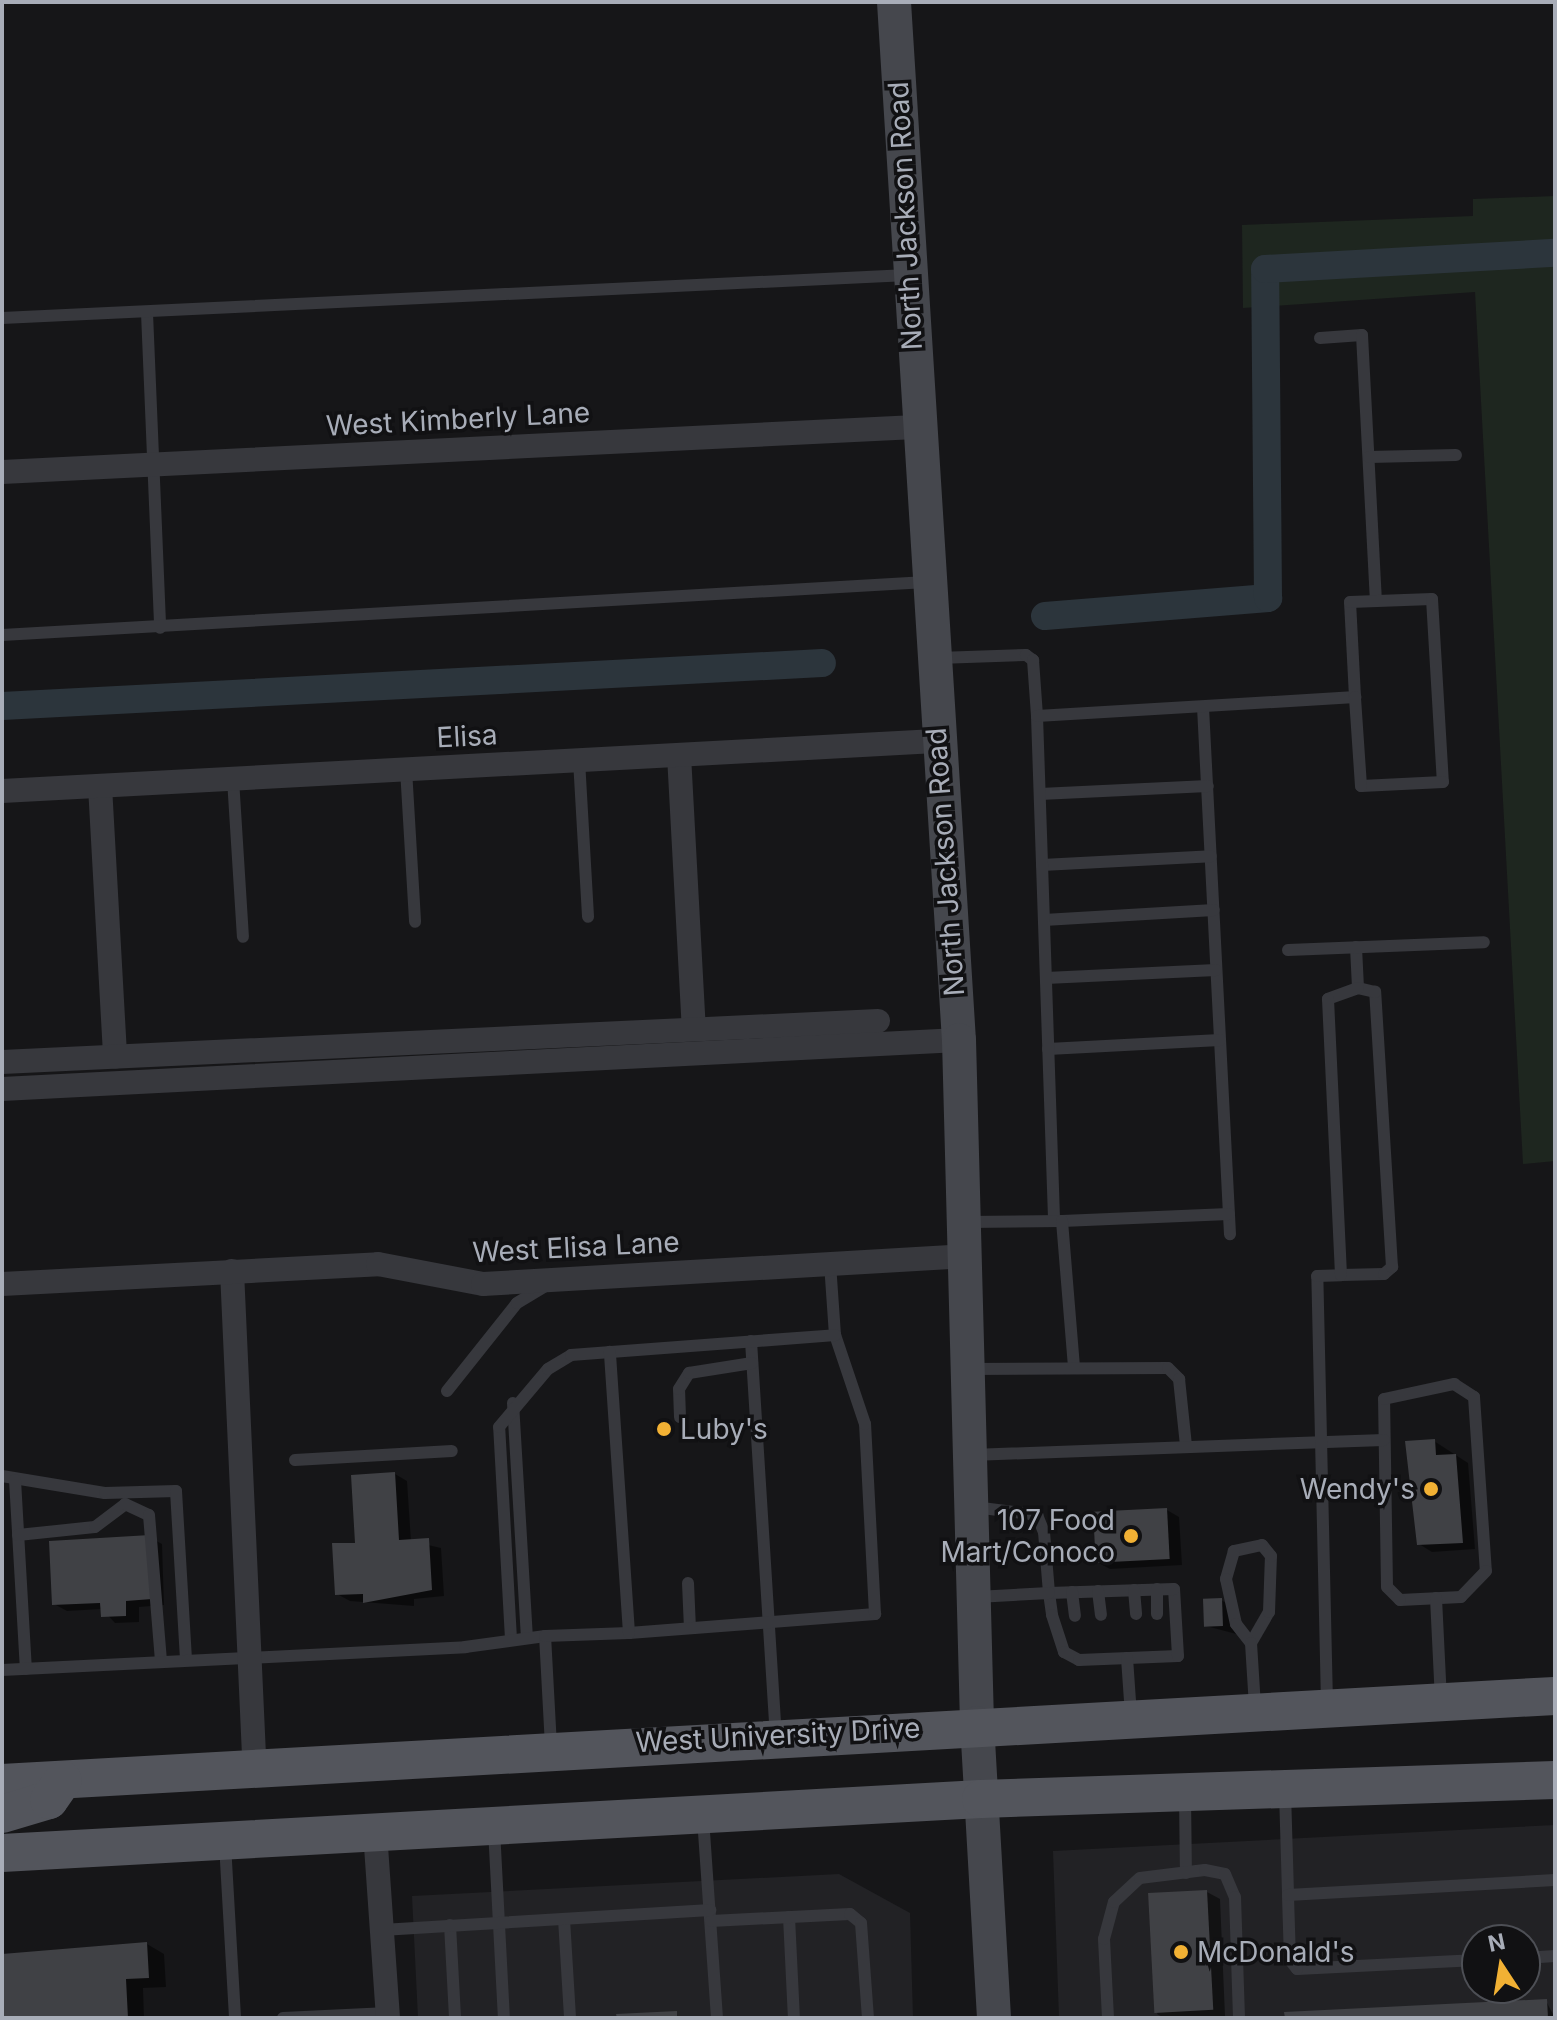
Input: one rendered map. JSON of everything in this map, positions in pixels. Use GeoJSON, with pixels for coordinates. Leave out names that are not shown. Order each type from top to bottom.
{"type":"FeatureCollection","features":[{"type":"Feature","properties":{"kind":"main road","name":"North Jackson Road"},"geometry":{"type":"LineString","coordinates":[[894,2],[916,427],[959,1040],[977,1723],[994,2018]]}},
{"type":"Feature","properties":{"kind":"main road","name":"West University Drive"},"geometry":{"type":"LineString","coordinates":[[2,1783],[977,1723],[1555,1696]]}},
{"type":"Feature","properties":{"kind":"main road"},"geometry":{"type":"LineString","coordinates":[[2,1814],[49,1800],[63,1780]]}},
{"type":"Feature","properties":{"kind":"main road"},"geometry":{"type":"LineString","coordinates":[[2,1853],[981,1799],[1555,1780]]}},
{"type":"Feature","properties":{"kind":"street","name":"West Kimberly Lane"},"geometry":{"type":"LineString","coordinates":[[2,472],[916,427]]}},
{"type":"Feature","properties":{"kind":"street","name":"Elisa"},"geometry":{"type":"LineString","coordinates":[[2,791],[936,741]]}},
{"type":"Feature","properties":{"kind":"street"},"geometry":{"type":"LineString","coordinates":[[679,755],[694,1029]]}},
{"type":"Feature","properties":{"kind":"street"},"geometry":{"type":"LineString","coordinates":[[100,786],[115,1057]]}},
{"type":"Feature","properties":{"kind":"street"},"geometry":{"type":"LineString","coordinates":[[2,1062],[878,1021]]}},
{"type":"Feature","properties":{"kind":"street"},"geometry":{"type":"LineString","coordinates":[[2,1089],[959,1040]]}},
{"type":"Feature","properties":{"kind":"street","name":"West Elisa Lane"},"geometry":{"type":"LineString","coordinates":[[2,1284],[378,1264],[483,1284],[963,1256]]}},
{"type":"Feature","properties":{"kind":"street"},"geometry":{"type":"LineString","coordinates":[[232,1271],[255,1768]]}},
{"type":"Feature","properties":{"kind":"street"},"geometry":{"type":"LineString","coordinates":[[375,1832],[388,2016]]}},
{"type":"Feature","properties":{"kind":"lane"},"geometry":{"type":"LineString","coordinates":[[2,318],[908,275]]}},
{"type":"Feature","properties":{"kind":"lane"},"geometry":{"type":"LineString","coordinates":[[147,313],[147,465],[160,628]]}},
{"type":"Feature","properties":{"kind":"lane"},"geometry":{"type":"LineString","coordinates":[[1320,338],[1362,335],[1376,601]]}},
{"type":"Feature","properties":{"kind":"lane"},"geometry":{"type":"LineString","coordinates":[[1369,457],[1456,455]]}},
{"type":"Feature","properties":{"kind":"lane"},"geometry":{"type":"LineString","coordinates":[[2,635],[926,582]]}},
{"type":"Feature","properties":{"kind":"lane"},"geometry":{"type":"LineString","coordinates":[[1432,599],[1443,782],[1361,786],[1355,697],[1350,602],[1432,599]]}},
{"type":"Feature","properties":{"kind":"lane"},"geometry":{"type":"LineString","coordinates":[[931,659],[1026,655],[1033,660],[1048,1049],[1058,1219],[1074,1368]]}},
{"type":"Feature","properties":{"kind":"lane"},"geometry":{"type":"LineString","coordinates":[[1037,716],[1355,697]]}},
{"type":"Feature","properties":{"kind":"lane"},"geometry":{"type":"LineString","coordinates":[[1203,707],[1230,1234]]}},
{"type":"Feature","properties":{"kind":"lane"},"geometry":{"type":"LineString","coordinates":[[579,760],[588,917]]}},
{"type":"Feature","properties":{"kind":"lane"},"geometry":{"type":"LineString","coordinates":[[406,769],[415,922]]}},
{"type":"Feature","properties":{"kind":"lane"},"geometry":{"type":"LineString","coordinates":[[233,779],[243,937]]}},
{"type":"Feature","properties":{"kind":"lane"},"geometry":{"type":"LineString","coordinates":[[1040,794],[1208,786]]}},
{"type":"Feature","properties":{"kind":"lane"},"geometry":{"type":"LineString","coordinates":[[1042,865],[1211,856]]}},
{"type":"Feature","properties":{"kind":"lane"},"geometry":{"type":"LineString","coordinates":[[1044,920],[1214,910]]}},
{"type":"Feature","properties":{"kind":"lane"},"geometry":{"type":"LineString","coordinates":[[1288,950],[1484,942]]}},
{"type":"Feature","properties":{"kind":"lane"},"geometry":{"type":"LineString","coordinates":[[1356,947],[1358,988]]}},
{"type":"Feature","properties":{"kind":"lane"},"geometry":{"type":"LineString","coordinates":[[1046,978],[1216,970]]}},
{"type":"Feature","properties":{"kind":"lane"},"geometry":{"type":"LineString","coordinates":[[1327,1706],[1317,1276],[1384,1274],[1392,1267],[1375,992],[1358,988],[1328,999],[1341,1275]]}},
{"type":"Feature","properties":{"kind":"lane"},"geometry":{"type":"LineString","coordinates":[[1048,1049],[1220,1040]]}},
{"type":"Feature","properties":{"kind":"lane"},"geometry":{"type":"LineString","coordinates":[[962,1222],[1229,1214]]}},
{"type":"Feature","properties":{"kind":"lane"},"geometry":{"type":"LineString","coordinates":[[2,1670],[629,1633],[875,1614],[865,1424],[835,1335],[830,1264]]}},
{"type":"Feature","properties":{"kind":"lane"},"geometry":{"type":"LineString","coordinates":[[447,1391],[517,1303],[555,1280]]}},
{"type":"Feature","properties":{"kind":"lane"},"geometry":{"type":"LineString","coordinates":[[511,1639],[499,1427],[513,1403],[571,1355],[835,1335]]}},
{"type":"Feature","properties":{"kind":"lane"},"geometry":{"type":"LineString","coordinates":[[751,1341],[766,1623],[776,1736]]}},
{"type":"Feature","properties":{"kind":"lane"},"geometry":{"type":"LineString","coordinates":[[610,1352],[629,1633]]}},
{"type":"Feature","properties":{"kind":"lane"},"geometry":{"type":"LineString","coordinates":[[680,1417],[679,1389],[689,1373],[752,1363]]}},
{"type":"Feature","properties":{"kind":"lane"},"geometry":{"type":"LineString","coordinates":[[967,1369],[1168,1368],[1179,1379],[1186,1446]]}},
{"type":"Feature","properties":{"kind":"lane"},"geometry":{"type":"LineString","coordinates":[[1454,1384],[1474,1397],[1486,1571],[1461,1597],[1400,1600],[1387,1587],[1384,1440],[1384,1399],[1454,1384]]}},
{"type":"Feature","properties":{"kind":"lane"},"geometry":{"type":"LineString","coordinates":[[513,1403],[527,1637]]}},
{"type":"Feature","properties":{"kind":"lane"},"geometry":{"type":"LineString","coordinates":[[969,1455],[1384,1440]]}},
{"type":"Feature","properties":{"kind":"lane"},"geometry":{"type":"LineString","coordinates":[[295,1460],[452,1451]]}},
{"type":"Feature","properties":{"kind":"lane"},"geometry":{"type":"LineString","coordinates":[[26,1669],[18,1535],[8,1478],[105,1493],[176,1491],[186,1660]]}},
{"type":"Feature","properties":{"kind":"lane"},"geometry":{"type":"LineString","coordinates":[[18,1535],[79,1532],[125,1504],[149,1515],[161,1661]]}},
{"type":"Feature","properties":{"kind":"lane"},"geometry":{"type":"LineString","coordinates":[[971,1507],[1037,1515],[1049,1593],[1057,1636],[1078,1654],[1104,1659],[1132,1658],[1159,1650],[1178,1656],[1174,1589],[1049,1593],[973,1598]]}},
{"type":"Feature","properties":{"kind":"lane"},"geometry":{"type":"LineString","coordinates":[[1251,1643],[1269,1612],[1271,1556],[1262,1545],[1234,1551],[1226,1579],[1236,1624],[1251,1643],[1256,1710]]}},
{"type":"Feature","properties":{"kind":"lane"},"geometry":{"type":"LineString","coordinates":[[688,1583],[690,1628]]}},
{"type":"Feature","properties":{"kind":"lane"},"geometry":{"type":"LineString","coordinates":[[1157,1589],[1157,1614]]}},
{"type":"Feature","properties":{"kind":"lane"},"geometry":{"type":"LineString","coordinates":[[1134,1590],[1136,1614]]}},
{"type":"Feature","properties":{"kind":"lane"},"geometry":{"type":"LineString","coordinates":[[1098,1591],[1101,1615]]}},
{"type":"Feature","properties":{"kind":"lane"},"geometry":{"type":"LineString","coordinates":[[1072,1592],[1075,1616]]}},
{"type":"Feature","properties":{"kind":"lane"},"geometry":{"type":"LineString","coordinates":[[1436,1598],[1441,1701]]}},
{"type":"Feature","properties":{"kind":"lane"},"geometry":{"type":"LineString","coordinates":[[545,1636],[552,1749]]}},
{"type":"Feature","properties":{"kind":"lane"},"geometry":{"type":"LineString","coordinates":[[1131,1716],[1132,1658],[1137,1642]]}},
{"type":"Feature","properties":{"kind":"lane"},"geometry":{"type":"LineString","coordinates":[[1103,1645],[1104,1659]]}},
{"type":"Feature","properties":{"kind":"lane"},"geometry":{"type":"LineString","coordinates":[[1285,1789],[1290,1960],[1297,1969],[1461,1961]]}},
{"type":"Feature","properties":{"kind":"lane"},"geometry":{"type":"LineString","coordinates":[[1185,1792],[1186,1873]]}},
{"type":"Feature","properties":{"kind":"lane"},"geometry":{"type":"LineString","coordinates":[[703,1814],[717,2018]]}},
{"type":"Feature","properties":{"kind":"lane"},"geometry":{"type":"LineString","coordinates":[[494,1826],[504,2018]]}},
{"type":"Feature","properties":{"kind":"lane"},"geometry":{"type":"LineString","coordinates":[[225,1840],[235,2018]]}},
{"type":"Feature","properties":{"kind":"lane"},"geometry":{"type":"LineString","coordinates":[[1108,2018],[1104,1939],[1114,1902],[1140,1878],[1186,1873],[1225,1874],[1235,1897],[1239,2018]]}},
{"type":"Feature","properties":{"kind":"lane"},"geometry":{"type":"LineString","coordinates":[[1288,1895],[1555,1880]]}},
{"type":"Feature","properties":{"kind":"lane"},"geometry":{"type":"LineString","coordinates":[[382,1930],[564,1919],[850,1914],[861,1923],[868,2018]]}},
{"type":"Feature","properties":{"kind":"lane"},"geometry":{"type":"LineString","coordinates":[[789,1917],[794,2018]]}},
{"type":"Feature","properties":{"kind":"lane"},"geometry":{"type":"LineString","coordinates":[[564,1919],[570,2018]]}},
{"type":"Feature","properties":{"kind":"lane"},"geometry":{"type":"LineString","coordinates":[[450,1925],[455,2018]]}},
{"type":"Feature","properties":{"kind":"lane"},"geometry":{"type":"LineString","coordinates":[[283,2018],[388,2016]]}},
{"type":"Feature","properties":{"kind":"shaded area"},"geometry":{"type":"Polygon","coordinates":[[[1555,196],[1555,1161],[1523,1164],[1475,292],[1243,308],[1242,225],[1473,216],[1473,199],[1555,196]]]}},
{"type":"Feature","properties":{"kind":"shaded area"},"geometry":{"type":"Polygon","coordinates":[[[1555,1825],[1555,2018],[1059,2018],[1053,1851],[1555,1825]]]}},
{"type":"Feature","properties":{"kind":"shaded area"},"geometry":{"type":"Polygon","coordinates":[[[839,1874],[910,1913],[913,2018],[418,2018],[412,1896],[839,1874]]]}},
{"type":"Feature","properties":{"kind":"building","name":"Wendy's"},"geometry":{"type":"Polygon","coordinates":[[[1435,1439],[1436,1455],[1456,1454],[1463,1543],[1417,1545],[1405,1441],[1435,1439]]]}},
{"type":"Feature","properties":{"kind":"building"},"geometry":{"type":"Polygon","coordinates":[[[395,1472],[399,1540],[429,1538],[432,1590],[363,1603],[363,1594],[335,1595],[332,1543],[355,1543],[351,1475],[395,1472]]]}},
{"type":"Feature","properties":{"kind":"building","name":"107 Food Mart/Conoco"},"geometry":{"type":"Polygon","coordinates":[[[1167,1508],[1170,1559],[1096,1563],[1093,1512],[1167,1508]]]}},
{"type":"Feature","properties":{"kind":"building"},"geometry":{"type":"Polygon","coordinates":[[[150,1535],[152,1599],[126,1601],[126,1616],[101,1617],[100,1603],[52,1605],[49,1541],[150,1535]]]}},
{"type":"Feature","properties":{"kind":"building"},"geometry":{"type":"Polygon","coordinates":[[[1222,1598],[1223,1626],[1204,1627],[1203,1599],[1222,1598]]]}},
{"type":"Feature","properties":{"kind":"building","name":"McDonald's"},"geometry":{"type":"Polygon","coordinates":[[[1207,1890],[1213,2010],[1154,2013],[1148,1893],[1207,1890]]]}},
{"type":"Feature","properties":{"kind":"building"},"geometry":{"type":"Polygon","coordinates":[[[147,1942],[149,1978],[126,1979],[128,2018],[2,2018],[2,1954],[147,1942]]]}},
{"type":"Feature","properties":{"kind":"building"},"geometry":{"type":"Polygon","coordinates":[[[1541,1999],[1547,1999],[1548,2018],[1285,2018],[1284,2012],[1461,2003],[1541,2004],[1541,1999]]]}},
{"type":"Feature","properties":{"kind":"building"},"geometry":{"type":"Polygon","coordinates":[[[677,2011],[677,2018],[617,2018],[616,2014],[677,2011]]]}},
{"type":"Feature","properties":{"kind":"waterway"},"geometry":{"type":"LineString","coordinates":[[1045,616],[1268,598],[1265,269],[1555,253]]}},
{"type":"Feature","properties":{"kind":"waterway"},"geometry":{"type":"LineString","coordinates":[[2,706],[822,663]]}},
{"type":"Feature","properties":{"kind":"place","name":"Luby's"},"geometry":{"type":"Point","coordinates":[664,1429]}},
{"type":"Feature","properties":{"kind":"place","name":"Wendy's"},"geometry":{"type":"Point","coordinates":[1431,1489]}},
{"type":"Feature","properties":{"kind":"place","name":"107 Food Mart/Conoco"},"geometry":{"type":"Point","coordinates":[1131,1536]}},
{"type":"Feature","properties":{"kind":"place","name":"McDonald's"},"geometry":{"type":"Point","coordinates":[1181,1952]}}]}
